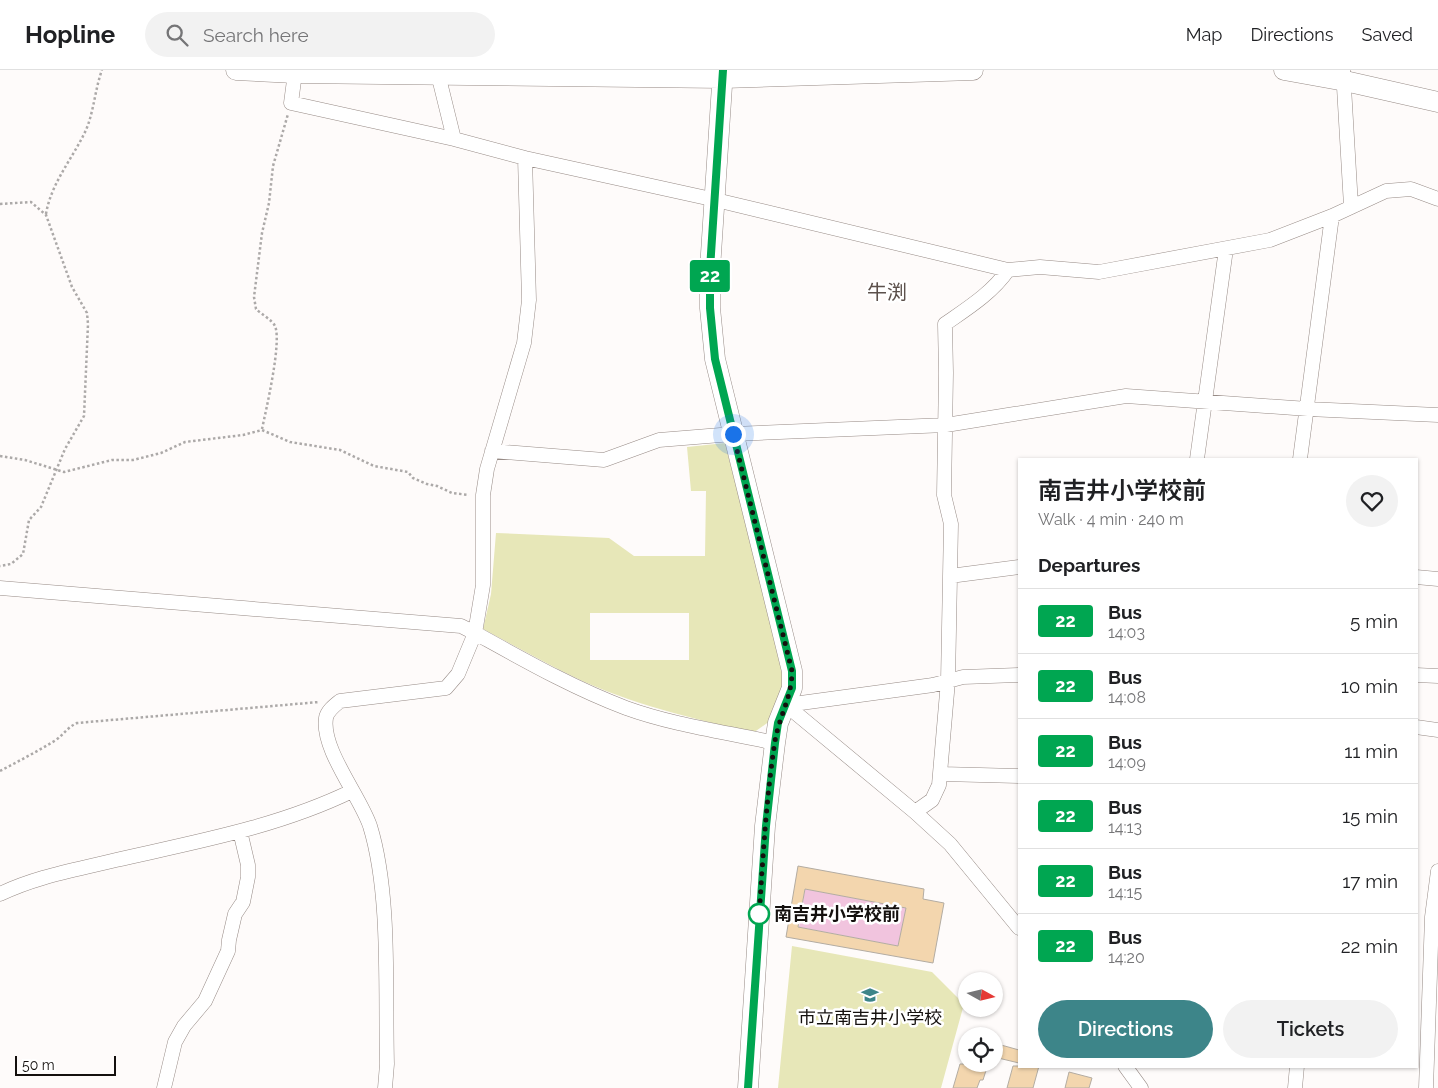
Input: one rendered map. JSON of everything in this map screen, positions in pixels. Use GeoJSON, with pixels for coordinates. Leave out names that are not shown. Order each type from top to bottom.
{"type":"FeatureCollection","features":[{"type":"Feature","properties":{"kind":"main road"},"geometry":{"type":"LineString","coordinates":[[236,70],[295,73],[723,74],[972,70]]}},
{"type":"Feature","properties":{"kind":"main road"},"geometry":{"type":"LineString","coordinates":[[1284,70],[1344,76],[1438,102]]}},
{"type":"Feature","properties":{"kind":"main road"},"geometry":{"type":"LineString","coordinates":[[723,74],[710,269],[710,308],[715,359],[792,671],[792,688],[778,723],[765,835],[748,1088]]}},
{"type":"Feature","properties":{"kind":"street"},"geometry":{"type":"LineString","coordinates":[[295,73],[291,103],[454,139],[525,158],[716,200],[1008,270],[1040,267],[1099,272],[1270,240],[1332,216],[1386,191],[1411,189],[1438,199]]}},
{"type":"Feature","properties":{"kind":"street"},"geometry":{"type":"LineString","coordinates":[[438,73],[454,139]]}},
{"type":"Feature","properties":{"kind":"street"},"geometry":{"type":"LineString","coordinates":[[1344,76],[1352,206]]}},
{"type":"Feature","properties":{"kind":"street"},"geometry":{"type":"LineString","coordinates":[[385,1088],[387,1064],[384,909],[378,866],[370,825],[326,735],[326,716],[340,701],[446,688],[458,674],[475,633],[483,586],[483,495],[492,451],[524,344],[529,300],[525,158]]}},
{"type":"Feature","properties":{"kind":"street"},"geometry":{"type":"LineString","coordinates":[[1300,458],[1332,216]]}},
{"type":"Feature","properties":{"kind":"street"},"geometry":{"type":"LineString","coordinates":[[1197,458],[1226,249]]}},
{"type":"Feature","properties":{"kind":"street"},"geometry":{"type":"LineString","coordinates":[[915,812],[932,800],[942,774],[948,681],[952,524],[944,494],[946,425],[945,324],[979,300],[1000,281],[1008,270]]}},
{"type":"Feature","properties":{"kind":"street"},"geometry":{"type":"LineString","coordinates":[[492,451],[604,460],[659,440],[733,434],[946,425],[1126,396],[1205,400],[1308,409],[1438,415]]}},
{"type":"Feature","properties":{"kind":"street"},"geometry":{"type":"LineString","coordinates":[[950,576],[1018,567]]}},
{"type":"Feature","properties":{"kind":"street"},"geometry":{"type":"LineString","coordinates":[[1418,577],[1438,579]]}},
{"type":"Feature","properties":{"kind":"street"},"geometry":{"type":"LineString","coordinates":[[0,588],[461,626],[572,685],[627,708],[673,721],[775,743]]}},
{"type":"Feature","properties":{"kind":"street"},"geometry":{"type":"LineString","coordinates":[[786,705],[933,685],[963,677],[1018,675]]}},
{"type":"Feature","properties":{"kind":"street"},"geometry":{"type":"LineString","coordinates":[[1418,675],[1438,676]]}},
{"type":"Feature","properties":{"kind":"street"},"geometry":{"type":"LineString","coordinates":[[786,705],[915,812],[950,844],[1018,927]]}},
{"type":"Feature","properties":{"kind":"street"},"geometry":{"type":"LineString","coordinates":[[1418,727],[1438,730]]}},
{"type":"Feature","properties":{"kind":"street"},"geometry":{"type":"LineString","coordinates":[[942,774],[1018,776]]}},
{"type":"Feature","properties":{"kind":"street"},"geometry":{"type":"LineString","coordinates":[[0,894],[26,882],[69,870],[240,831],[319,807],[352,791]]}},
{"type":"Feature","properties":{"kind":"street"},"geometry":{"type":"LineString","coordinates":[[164,1088],[175,1042],[184,1026],[205,1000],[228,951],[228,940],[235,914],[243,902],[248,877],[248,865],[240,831]]}},
{"type":"Feature","properties":{"kind":"street"},"geometry":{"type":"LineString","coordinates":[[1426,1088],[1432,917],[1438,871]]}},
{"type":"Feature","properties":{"kind":"street"},"geometry":{"type":"LineString","coordinates":[[1126,1068],[1141,1088]]}},
{"type":"Feature","properties":{"kind":"street"},"geometry":{"type":"LineString","coordinates":[[1296,1088],[1297,1068]]}},
{"type":"Feature","properties":{"kind":"path"},"geometry":{"type":"LineString","coordinates":[[46,215],[65,166],[89,121],[102,70]]}},
{"type":"Feature","properties":{"kind":"path"},"geometry":{"type":"LineString","coordinates":[[262,430],[274,362],[277,330],[274,324],[256,308],[254,297],[273,166],[291,103]]}},
{"type":"Feature","properties":{"kind":"path"},"geometry":{"type":"LineString","coordinates":[[0,204],[31,202],[46,215],[72,287],[87,314],[88,324],[84,416],[56,469],[41,507],[27,526],[23,554],[11,564],[0,566]]}},
{"type":"Feature","properties":{"kind":"path"},"geometry":{"type":"LineString","coordinates":[[0,456],[26,460],[64,472],[112,460],[133,460],[161,453],[185,442],[243,435],[262,430],[290,442],[340,450],[374,466],[408,472],[413,478],[452,493],[483,495]]}},
{"type":"Feature","properties":{"kind":"path"},"geometry":{"type":"LineString","coordinates":[[0,771],[59,738],[68,727],[77,723],[340,701]]}},
{"type":"Feature","properties":{"kind":"green space"},"geometry":{"type":"Polygon","coordinates":[[[725,443],[783,668],[783,688],[770,721],[753,733],[662,710],[595,687],[483,629],[491,594],[496,533],[609,538],[634,556],[705,556],[706,491],[691,491],[687,447],[725,443]],[[590,613],[590,660],[689,660],[689,613],[590,613]]]}},
{"type":"Feature","properties":{"kind":"green space","name":"市立南吉井小学校"},"geometry":{"type":"Polygon","coordinates":[[[792,946],[932,972],[958,998],[958,1018],[960,1018],[941,1088],[778,1088],[792,946]]]}},
{"type":"Feature","properties":{"kind":"shaded area"},"geometry":{"type":"Polygon","coordinates":[[[805,889],[906,908],[898,946],[799,927],[805,889]]]}},
{"type":"Feature","properties":{"kind":"building"},"geometry":{"type":"Polygon","coordinates":[[[798,866],[924,889],[923,899],[944,903],[933,963],[786,937],[798,866]],[[805,889],[798,927],[898,946],[906,908],[805,889]]]}},
{"type":"Feature","properties":{"kind":"building"},"geometry":{"type":"Polygon","coordinates":[[[1003,1046],[1018,1050],[1018,1063],[1003,1059],[1003,1046]]]}},
{"type":"Feature","properties":{"kind":"building"},"geometry":{"type":"Polygon","coordinates":[[[1013,1066],[1018,1066],[1018,1068],[1038,1068],[1033,1088],[1007,1088],[1013,1066]]]}},
{"type":"Feature","properties":{"kind":"building"},"geometry":{"type":"Polygon","coordinates":[[[958,1071],[986,1072],[983,1080],[980,1080],[977,1088],[953,1088],[958,1071]]]}},
{"type":"Feature","properties":{"kind":"building"},"geometry":{"type":"Polygon","coordinates":[[[1069,1072],[1092,1078],[1089,1088],[1065,1088],[1069,1072]]]}},
{"type":"Feature","properties":{"kind":"bus line","name":"22"},"geometry":{"type":"LineString","coordinates":[[723,70],[710,269],[710,308],[715,359],[792,671],[792,688],[778,723],[766,826],[748,1088]]}},
{"type":"Feature","properties":{"kind":"place","name":"南吉井小学校前"},"geometry":{"type":"Point","coordinates":[759,914]}},
{"type":"Feature","properties":{"kind":"place","name":"市立南吉井小学校"},"geometry":{"type":"Point","coordinates":[870,995]}},
{"type":"Feature","properties":{"kind":"district","name":"牛渕"},"geometry":{"type":"Point","coordinates":[887,292]}},
{"type":"Feature","properties":{"kind":"route"},"geometry":{"type":"LineString","coordinates":[[733,434],[792,671],[792,688],[778,723],[775,743],[759,917],[759,914]]}}]}
